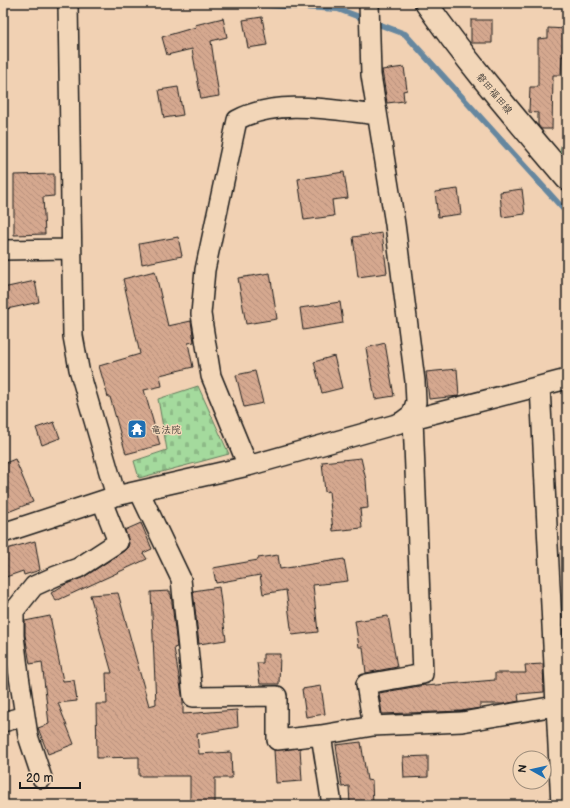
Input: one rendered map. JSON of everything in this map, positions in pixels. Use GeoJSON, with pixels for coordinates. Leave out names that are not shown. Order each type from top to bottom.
{"type":"FeatureCollection","features":[{"type":"Feature","properties":{"kind":"main road","name":"磐田福田線"},"geometry":{"type":"LineString","coordinates":[[426,3],[483,79],[567,180]]}},
{"type":"Feature","properties":{"kind":"street"},"geometry":{"type":"LineString","coordinates":[[42,778],[28,736],[14,636],[14,612],[34,586],[78,568],[118,542],[78,368],[73,336],[68,3]]}},
{"type":"Feature","properties":{"kind":"street"},"geometry":{"type":"LineString","coordinates":[[369,3],[371,75],[394,224],[415,381],[416,402],[412,414],[407,421],[423,674],[366,684],[373,726]]}},
{"type":"Feature","properties":{"kind":"street"},"geometry":{"type":"LineString","coordinates":[[248,466],[211,376],[201,314],[205,270],[237,120],[249,114],[269,109],[316,108],[377,115]]}},
{"type":"Feature","properties":{"kind":"street"},"geometry":{"type":"LineString","coordinates":[[3,250],[71,249]]}},
{"type":"Feature","properties":{"kind":"street"},"geometry":{"type":"LineString","coordinates":[[3,533],[109,499],[248,466],[407,421],[567,379]]}},
{"type":"Feature","properties":{"kind":"street"},"geometry":{"type":"LineString","coordinates":[[540,386],[562,705],[561,805]]}},
{"type":"Feature","properties":{"kind":"street"},"geometry":{"type":"LineString","coordinates":[[139,491],[181,579],[193,697],[277,696],[277,740],[321,735],[373,726],[462,722],[562,705]]}},
{"type":"Feature","properties":{"kind":"street"},"geometry":{"type":"LineString","coordinates":[[3,722],[25,716]]}},
{"type":"Feature","properties":{"kind":"street"},"geometry":{"type":"LineString","coordinates":[[321,735],[332,805]]}},
{"type":"Feature","properties":{"kind":"green space"},"geometry":{"type":"Polygon","coordinates":[[[567,119],[567,166],[559,156],[567,119]]]}},
{"type":"Feature","properties":{"kind":"green space"},"geometry":{"type":"Polygon","coordinates":[[[198,386],[229,454],[139,478],[134,461],[167,450],[158,399],[198,386]]]}},
{"type":"Feature","properties":{"kind":"building"},"geometry":{"type":"Polygon","coordinates":[[[262,17],[267,45],[248,48],[243,20],[262,17]]]}},
{"type":"Feature","properties":{"kind":"building"},"geometry":{"type":"Polygon","coordinates":[[[223,18],[227,37],[211,41],[219,96],[201,99],[192,49],[167,55],[162,37],[196,27],[195,25],[223,18]]]}},
{"type":"Feature","properties":{"kind":"building"},"geometry":{"type":"Polygon","coordinates":[[[471,20],[492,20],[492,43],[471,43],[471,20]]]}},
{"type":"Feature","properties":{"kind":"building"},"geometry":{"type":"Polygon","coordinates":[[[548,28],[567,29],[567,56],[562,56],[561,75],[553,75],[552,129],[541,129],[538,125],[538,113],[529,112],[530,87],[538,87],[538,39],[548,38],[548,28]]]}},
{"type":"Feature","properties":{"kind":"building"},"geometry":{"type":"Polygon","coordinates":[[[404,67],[407,90],[403,91],[404,101],[387,103],[382,70],[404,67]]]}},
{"type":"Feature","properties":{"kind":"building"},"geometry":{"type":"Polygon","coordinates":[[[178,87],[183,115],[164,118],[159,90],[178,87]]]}},
{"type":"Feature","properties":{"kind":"building"},"geometry":{"type":"Polygon","coordinates":[[[344,172],[348,198],[332,200],[334,216],[304,220],[298,179],[344,172]]]}},
{"type":"Feature","properties":{"kind":"building"},"geometry":{"type":"Polygon","coordinates":[[[54,174],[54,196],[43,197],[45,234],[14,235],[14,175],[54,174]]]}},
{"type":"Feature","properties":{"kind":"building"},"geometry":{"type":"Polygon","coordinates":[[[458,189],[461,214],[438,217],[435,192],[458,189]]]}},
{"type":"Feature","properties":{"kind":"building"},"geometry":{"type":"Polygon","coordinates":[[[522,189],[525,214],[502,217],[500,192],[522,189]]]}},
{"type":"Feature","properties":{"kind":"building"},"geometry":{"type":"Polygon","coordinates":[[[382,233],[387,273],[358,277],[353,237],[382,233]]]}},
{"type":"Feature","properties":{"kind":"building"},"geometry":{"type":"Polygon","coordinates":[[[178,237],[182,256],[142,264],[139,244],[178,237]]]}},
{"type":"Feature","properties":{"kind":"building"},"geometry":{"type":"Polygon","coordinates":[[[155,271],[168,326],[191,321],[194,342],[188,343],[193,367],[160,375],[162,386],[144,390],[160,445],[126,454],[110,397],[108,397],[99,366],[140,354],[123,279],[155,271]]]}},
{"type":"Feature","properties":{"kind":"building"},"geometry":{"type":"Polygon","coordinates":[[[270,273],[277,319],[246,324],[238,278],[270,273]]]}},
{"type":"Feature","properties":{"kind":"building"},"geometry":{"type":"Polygon","coordinates":[[[35,281],[39,302],[7,309],[3,288],[35,281]]]}},
{"type":"Feature","properties":{"kind":"building"},"geometry":{"type":"Polygon","coordinates":[[[340,302],[343,323],[303,330],[300,308],[340,302]]]}},
{"type":"Feature","properties":{"kind":"building"},"geometry":{"type":"Polygon","coordinates":[[[385,343],[394,396],[375,399],[366,348],[385,343]]]}},
{"type":"Feature","properties":{"kind":"building"},"geometry":{"type":"Polygon","coordinates":[[[334,356],[342,388],[322,393],[314,362],[334,356]]]}},
{"type":"Feature","properties":{"kind":"building"},"geometry":{"type":"Polygon","coordinates":[[[457,369],[459,396],[429,399],[426,372],[457,369]]]}},
{"type":"Feature","properties":{"kind":"building"},"geometry":{"type":"Polygon","coordinates":[[[255,371],[263,403],[244,407],[236,375],[255,371]]]}},
{"type":"Feature","properties":{"kind":"building"},"geometry":{"type":"Polygon","coordinates":[[[54,422],[60,438],[42,445],[36,428],[54,422]]]}},
{"type":"Feature","properties":{"kind":"building"},"geometry":{"type":"Polygon","coordinates":[[[361,458],[366,480],[368,508],[360,509],[362,528],[333,531],[329,491],[325,492],[322,462],[361,458]]]}},
{"type":"Feature","properties":{"kind":"building"},"geometry":{"type":"Polygon","coordinates":[[[15,459],[33,502],[3,514],[3,464],[15,459]]]}},
{"type":"Feature","properties":{"kind":"building"},"geometry":{"type":"Polygon","coordinates":[[[141,523],[152,549],[143,553],[147,559],[56,601],[51,593],[64,585],[84,577],[124,551],[128,547],[129,543],[125,530],[141,523]]]}},
{"type":"Feature","properties":{"kind":"building"},"geometry":{"type":"Polygon","coordinates":[[[35,541],[40,570],[24,575],[23,571],[3,578],[3,550],[35,541]]]}},
{"type":"Feature","properties":{"kind":"building"},"geometry":{"type":"Polygon","coordinates":[[[278,555],[280,569],[344,559],[348,581],[313,585],[318,632],[292,635],[286,590],[263,594],[260,575],[216,583],[213,568],[278,555]]]}},
{"type":"Feature","properties":{"kind":"building"},"geometry":{"type":"Polygon","coordinates":[[[219,587],[226,640],[199,644],[193,591],[219,587]]]}},
{"type":"Feature","properties":{"kind":"building"},"geometry":{"type":"Polygon","coordinates":[[[170,591],[177,647],[174,648],[183,700],[183,714],[237,710],[238,727],[197,734],[199,754],[231,752],[232,778],[215,778],[215,805],[190,805],[190,776],[139,776],[139,757],[97,758],[96,704],[107,704],[106,673],[112,673],[90,595],[118,593],[149,706],[156,704],[151,592],[170,591]]]}},
{"type":"Feature","properties":{"kind":"building"},"geometry":{"type":"Polygon","coordinates":[[[50,616],[63,681],[74,680],[77,701],[58,703],[74,744],[48,754],[38,728],[49,724],[42,662],[30,664],[25,635],[25,621],[50,616]]]}},
{"type":"Feature","properties":{"kind":"building"},"geometry":{"type":"Polygon","coordinates":[[[388,616],[397,667],[366,673],[363,647],[359,647],[355,621],[388,616]]]}},
{"type":"Feature","properties":{"kind":"building"},"geometry":{"type":"Polygon","coordinates":[[[263,654],[280,654],[279,684],[260,684],[257,663],[263,663],[263,654]]]}},
{"type":"Feature","properties":{"kind":"building"},"geometry":{"type":"Polygon","coordinates":[[[543,664],[544,692],[518,694],[519,701],[504,704],[480,704],[480,708],[461,711],[382,714],[379,693],[425,685],[495,680],[495,673],[526,673],[525,665],[543,664]]]}},
{"type":"Feature","properties":{"kind":"building"},"geometry":{"type":"Polygon","coordinates":[[[321,686],[325,714],[306,717],[302,689],[321,686]]]}},
{"type":"Feature","properties":{"kind":"building"},"geometry":{"type":"Polygon","coordinates":[[[361,742],[367,780],[372,781],[373,805],[350,805],[349,786],[342,787],[336,745],[361,742]]]}},
{"type":"Feature","properties":{"kind":"building"},"geometry":{"type":"Polygon","coordinates":[[[300,748],[302,781],[276,783],[274,750],[300,748]]]}},
{"type":"Feature","properties":{"kind":"building"},"geometry":{"type":"Polygon","coordinates":[[[428,756],[428,777],[404,778],[403,757],[428,756]]]}},
{"type":"Feature","properties":{"kind":"waterway"},"geometry":{"type":"LineString","coordinates":[[229,3],[338,9],[405,34],[567,213]]}},
{"type":"Feature","properties":{"kind":"place","name":"竜法院"},"geometry":{"type":"Point","coordinates":[137,429]}}]}
